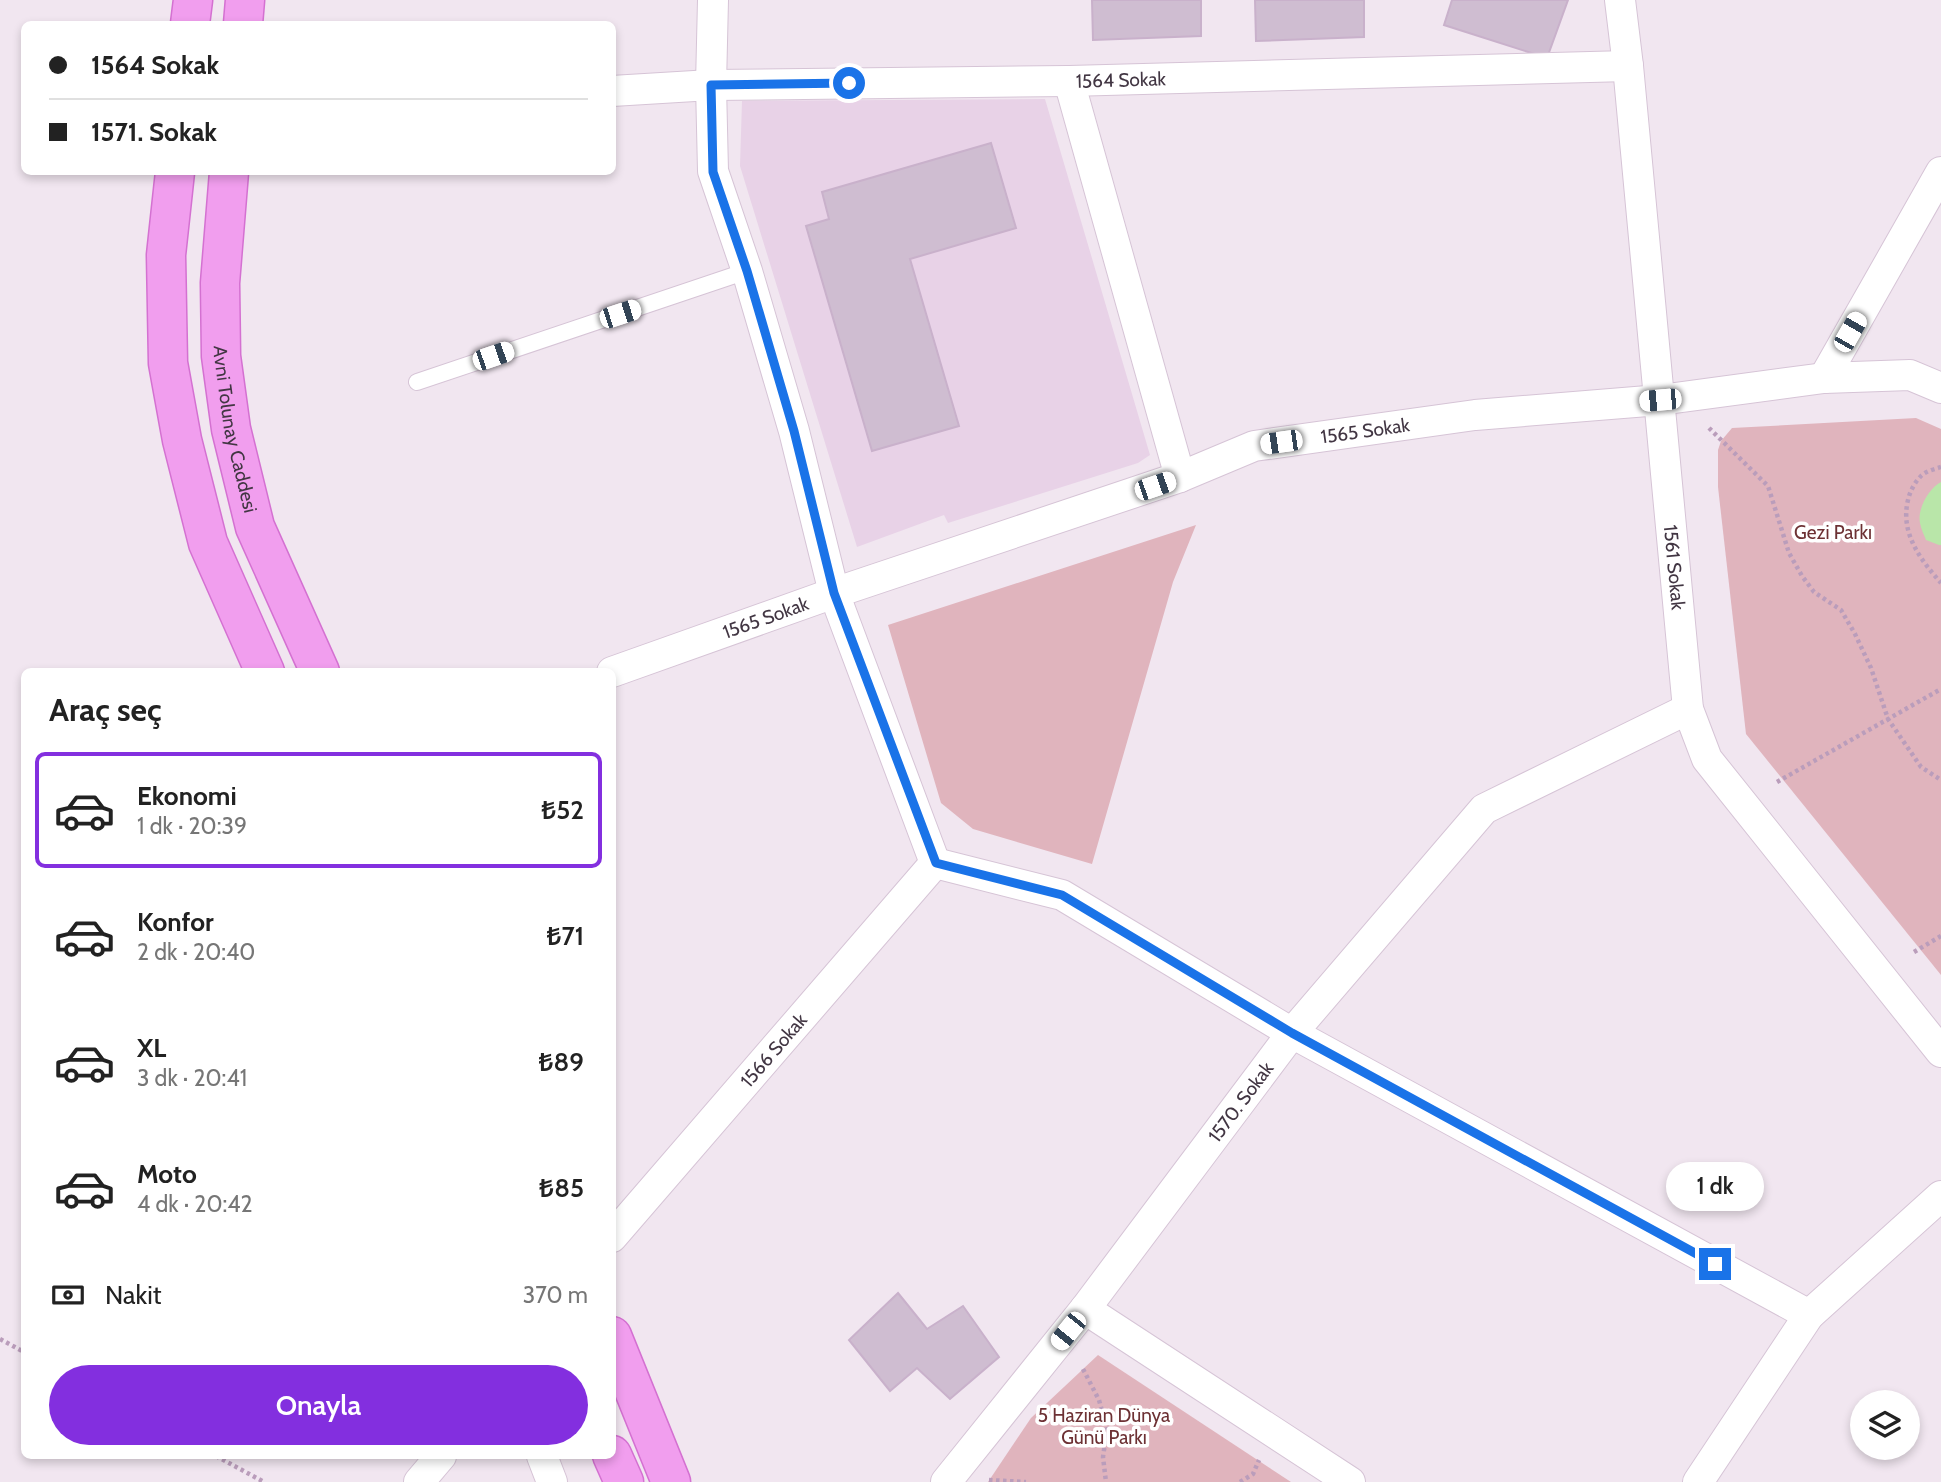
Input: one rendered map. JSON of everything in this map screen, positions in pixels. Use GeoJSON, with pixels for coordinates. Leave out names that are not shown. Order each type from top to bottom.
{"type":"FeatureCollection","features":[{"type":"Feature","properties":{"kind":"main road"},"geometry":{"type":"LineString","coordinates":[[190,21],[193,0]]}},
{"type":"Feature","properties":{"kind":"main road"},"geometry":{"type":"LineString","coordinates":[[243,21],[245,0]]}},
{"type":"Feature","properties":{"kind":"main road"},"geometry":{"type":"LineString","coordinates":[[175,175],[166,256],[168,363],[182,440],[208,543],[263,668]]}},
{"type":"Feature","properties":{"kind":"main road","name":"Avni Tolunay Caddesi"},"geometry":{"type":"LineString","coordinates":[[229,175],[220,295],[221,356],[230,429],[255,527],[318,668]]}},
{"type":"Feature","properties":{"kind":"main road"},"geometry":{"type":"LineString","coordinates":[[616,1346],[671,1482]]}},
{"type":"Feature","properties":{"kind":"main road"},"geometry":{"type":"LineString","coordinates":[[614,1459],[624,1482]]}},
{"type":"Feature","properties":{"kind":"street"},"geometry":{"type":"LineString","coordinates":[[713,0],[713,172],[747,271],[794,431],[834,593],[936,863],[1062,895],[1292,1033],[1809,1315]]}},
{"type":"Feature","properties":{"kind":"street","name":"1561 Sokak"},"geometry":{"type":"LineString","coordinates":[[1620,0],[1688,709],[1707,759],[1941,1052]]}},
{"type":"Feature","properties":{"kind":"street","name":"1564 Sokak"},"geometry":{"type":"LineString","coordinates":[[616,91],[711,85],[1069,81],[1628,66]]}},
{"type":"Feature","properties":{"kind":"street"},"geometry":{"type":"LineString","coordinates":[[1069,81],[1180,477]]}},
{"type":"Feature","properties":{"kind":"street"},"geometry":{"type":"LineString","coordinates":[[1824,378],[1941,172]]}},
{"type":"Feature","properties":{"kind":"street","name":"1565 Sokak"},"geometry":{"type":"LineString","coordinates":[[616,671],[834,593],[1180,477],[1254,446],[1475,415],[1660,400],[1824,378],[1910,375],[1941,388]]}},
{"type":"Feature","properties":{"kind":"street","name":"1570. Sokak"},"geometry":{"type":"LineString","coordinates":[[946,1482],[1085,1309],[1292,1033],[1484,809],[1688,709]]}},
{"type":"Feature","properties":{"kind":"street","name":"1566 Sokak"},"geometry":{"type":"LineString","coordinates":[[616,1232],[936,863]]}},
{"type":"Feature","properties":{"kind":"street"},"geometry":{"type":"LineString","coordinates":[[1698,1482],[1809,1315],[1941,1196]]}},
{"type":"Feature","properties":{"kind":"street"},"geometry":{"type":"LineString","coordinates":[[1085,1309],[1350,1482]]}},
{"type":"Feature","properties":{"kind":"street"},"geometry":{"type":"LineString","coordinates":[[419,1482],[438,1459]]}},
{"type":"Feature","properties":{"kind":"street"},"geometry":{"type":"LineString","coordinates":[[543,1459],[552,1482]]}},
{"type":"Feature","properties":{"kind":"lane"},"geometry":{"type":"LineString","coordinates":[[417,382],[747,271]]}},
{"type":"Feature","properties":{"kind":"path"},"geometry":{"type":"LineString","coordinates":[[1709,428],[1768,486],[1789,553],[1802,576],[1814,592],[1841,610],[1871,667],[1888,719],[1921,767],[1941,780]]}},
{"type":"Feature","properties":{"kind":"path"},"geometry":{"type":"LineString","coordinates":[[1941,467],[1922,474],[1910,492],[1905,512],[1907,530],[1920,558],[1941,583]]}},
{"type":"Feature","properties":{"kind":"path"},"geometry":{"type":"LineString","coordinates":[[1777,782],[1941,689]]}},
{"type":"Feature","properties":{"kind":"path"},"geometry":{"type":"LineString","coordinates":[[1914,952],[1941,936]]}},
{"type":"Feature","properties":{"kind":"path"},"geometry":{"type":"LineString","coordinates":[[0,1339],[21,1350]]}},
{"type":"Feature","properties":{"kind":"path"},"geometry":{"type":"LineString","coordinates":[[1083,1369],[1099,1400],[1107,1429],[1103,1457],[1106,1482]]}},
{"type":"Feature","properties":{"kind":"path"},"geometry":{"type":"LineString","coordinates":[[222,1459],[264,1482]]}},
{"type":"Feature","properties":{"kind":"path"},"geometry":{"type":"LineString","coordinates":[[1240,1482],[1253,1474],[1259,1460]]}},
{"type":"Feature","properties":{"kind":"path"},"geometry":{"type":"LineString","coordinates":[[989,1480],[1026,1482]]}},
{"type":"Feature","properties":{"kind":"shaded area"},"geometry":{"type":"Polygon","coordinates":[[[1045,99],[1150,455],[1138,463],[948,523],[944,515],[857,547],[740,166],[742,101],[1045,99]]]}},
{"type":"Feature","properties":{"kind":"shaded area"},"geometry":{"type":"Polygon","coordinates":[[[1941,482],[1939,545],[1926,540],[1921,527],[1920,512],[1932,489],[1941,482]]]}},
{"type":"Feature","properties":{"kind":"green space","name":"Gezi Parkı"},"geometry":{"type":"Polygon","coordinates":[[[1916,418],[1941,429],[1941,975],[1746,734],[1718,487],[1718,450],[1721,441],[1732,428],[1916,418]]]}},
{"type":"Feature","properties":{"kind":"green space"},"geometry":{"type":"Polygon","coordinates":[[[1196,525],[1173,582],[1092,864],[973,829],[941,803],[888,625],[1196,525]]]}},
{"type":"Feature","properties":{"kind":"green space","name":"5 Haziran Dünya Günü Parkı"},"geometry":{"type":"Polygon","coordinates":[[[1098,1355],[1291,1482],[988,1482],[1031,1418],[1098,1355]]]}},
{"type":"Feature","properties":{"kind":"building"},"geometry":{"type":"Polygon","coordinates":[[[1092,0],[1201,0],[1201,36],[1093,40],[1092,0]]]}},
{"type":"Feature","properties":{"kind":"building"},"geometry":{"type":"Polygon","coordinates":[[[1255,0],[1364,0],[1364,37],[1256,41],[1255,0]]]}},
{"type":"Feature","properties":{"kind":"building"},"geometry":{"type":"Polygon","coordinates":[[[1452,0],[1568,0],[1547,58],[1444,25],[1452,0]]]}},
{"type":"Feature","properties":{"kind":"building"},"geometry":{"type":"Polygon","coordinates":[[[991,143],[1016,228],[910,259],[959,426],[872,451],[806,226],[829,219],[822,192],[991,143]]]}},
{"type":"Feature","properties":{"kind":"building"},"geometry":{"type":"Polygon","coordinates":[[[898,1293],[927,1329],[963,1306],[999,1357],[950,1399],[917,1368],[890,1391],[849,1340],[898,1293]]]}},
{"type":"Feature","properties":{"kind":"route"},"geometry":{"type":"LineString","coordinates":[[849,83],[711,85],[713,172],[747,271],[794,431],[834,593],[936,863],[1062,895],[1292,1033],[1715,1264]]}}]}
